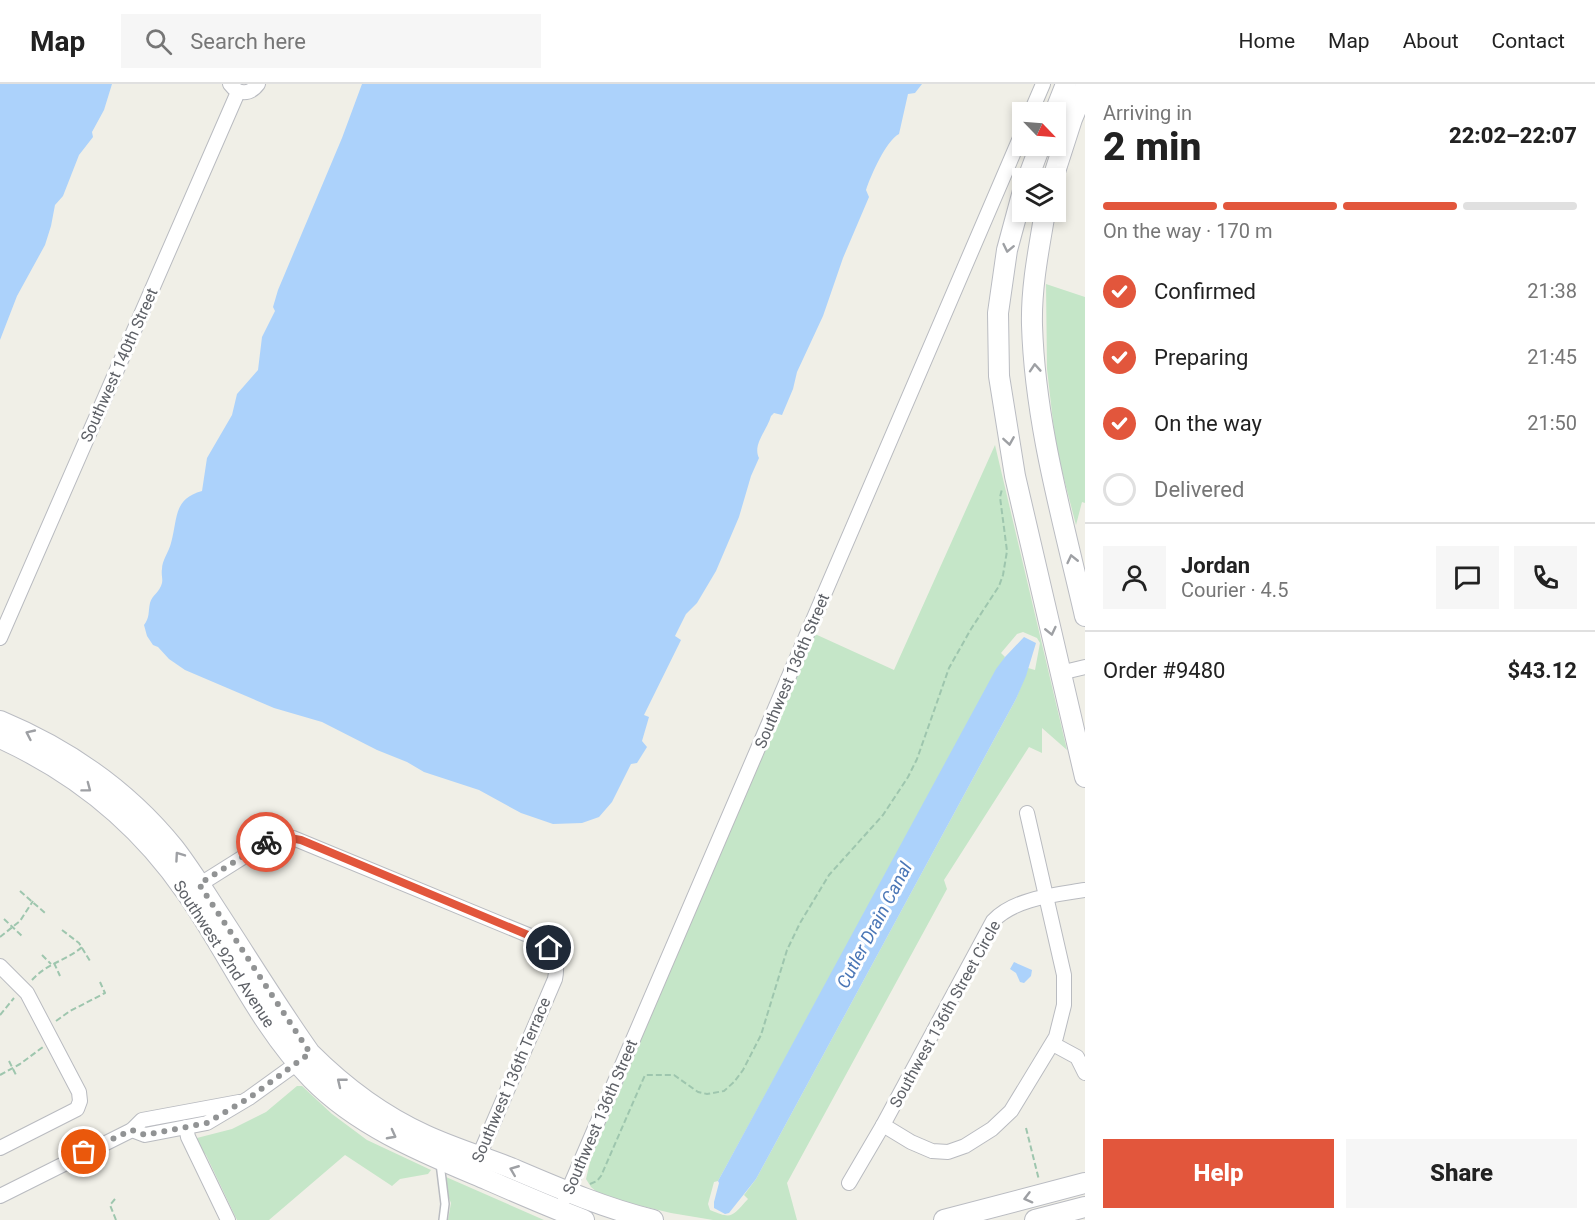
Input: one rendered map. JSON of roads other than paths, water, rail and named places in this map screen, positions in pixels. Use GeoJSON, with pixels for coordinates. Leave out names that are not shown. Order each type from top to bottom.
{"type":"FeatureCollection","features":[{"type":"Feature","properties":{"kind":"street","name":"Southwest 140th Street"},"geometry":{"type":"LineString","coordinates":[[0,638],[234,88],[248,92],[258,84]]}},
{"type":"Feature","properties":{"kind":"street"},"geometry":{"type":"LineString","coordinates":[[1035,102],[1043,84]]}},
{"type":"Feature","properties":{"kind":"street"},"geometry":{"type":"LineString","coordinates":[[1058,102],[1066,84]]}},
{"type":"Feature","properties":{"kind":"street"},"geometry":{"type":"LineString","coordinates":[[1056,168],[1085,88]]}},
{"type":"Feature","properties":{"kind":"street","name":"Southwest 136th Street"},"geometry":{"type":"LineString","coordinates":[[559,1210],[577,1188],[1012,156]]}},
{"type":"Feature","properties":{"kind":"street"},"geometry":{"type":"LineString","coordinates":[[1015,222],[1007,250],[998,313],[999,376],[1015,476],[1085,777]]}},
{"type":"Feature","properties":{"kind":"street"},"geometry":{"type":"LineString","coordinates":[[1043,222],[1036,263],[1032,322],[1036,386],[1049,462],[1085,616]]}},
{"type":"Feature","properties":{"kind":"street"},"geometry":{"type":"LineString","coordinates":[[1060,674],[1085,667]]}},
{"type":"Feature","properties":{"kind":"street","name":"Southwest 92nd Avenue"},"geometry":{"type":"LineString","coordinates":[[0,721],[36,736],[66,753],[118,791],[174,848],[193,888],[303,1058],[314,1081],[355,1113],[377,1128],[440,1159],[475,1164],[577,1188],[595,1203],[654,1220]]}},
{"type":"Feature","properties":{"kind":"street","name":"Southwest 92nd Avenue"},"geometry":{"type":"LineString","coordinates":[[0,738],[56,766],[105,802],[193,888]]}},
{"type":"Feature","properties":{"kind":"street","name":"Southwest 136th Street Circle"},"geometry":{"type":"LineString","coordinates":[[883,1125],[911,1142],[932,1151],[948,1152],[965,1146],[992,1129],[1011,1111],[1053,1044],[1064,1012],[1065,984],[1027,813]]}},
{"type":"Feature","properties":{"kind":"street","name":"Southwest 136th Terrace"},"geometry":{"type":"LineString","coordinates":[[193,888],[267,842],[280,837],[292,838],[528,935],[554,952],[557,963],[555,979],[475,1164]]}},
{"type":"Feature","properties":{"kind":"street","name":"Southwest 136th Street Circle"},"geometry":{"type":"LineString","coordinates":[[849,1183],[883,1125],[993,921],[1005,910],[1045,897],[1085,890]]}},
{"type":"Feature","properties":{"kind":"street"},"geometry":{"type":"LineString","coordinates":[[0,966],[27,993],[79,1092],[81,1101],[77,1109],[0,1148]]}},
{"type":"Feature","properties":{"kind":"street"},"geometry":{"type":"LineString","coordinates":[[1053,1044],[1077,1057],[1085,1073]]}},
{"type":"Feature","properties":{"kind":"street"},"geometry":{"type":"LineString","coordinates":[[132,1130],[145,1135],[207,1123],[249,1098],[303,1058]]}},
{"type":"Feature","properties":{"kind":"street","name":"Southwest 92nd Avenue"},"geometry":{"type":"LineString","coordinates":[[303,1058],[388,1116],[559,1210],[584,1220]]}},
{"type":"Feature","properties":{"kind":"street"},"geometry":{"type":"LineString","coordinates":[[0,1196],[132,1130],[142,1120],[239,1102]]}},
{"type":"Feature","properties":{"kind":"street"},"geometry":{"type":"LineString","coordinates":[[182,1128],[228,1220]]}},
{"type":"Feature","properties":{"kind":"street"},"geometry":{"type":"LineString","coordinates":[[944,1220],[1085,1183]]}},
{"type":"Feature","properties":{"kind":"street"},"geometry":{"type":"LineString","coordinates":[[1035,1220],[1085,1207]]}},
{"type":"Feature","properties":{"kind":"lane"},"geometry":{"type":"LineString","coordinates":[[175,1113],[182,1128]]}},
{"type":"Feature","properties":{"kind":"lane"},"geometry":{"type":"LineString","coordinates":[[440,1159],[445,1204],[442,1220]]}},
{"type":"Feature","properties":{"kind":"water"},"geometry":{"type":"Polygon","coordinates":[[[0,84],[112,84],[104,110],[92,132],[93,137],[79,155],[63,196],[55,205],[45,245],[17,296],[0,340],[0,84]]]}},
{"type":"Feature","properties":{"kind":"water"},"geometry":{"type":"Polygon","coordinates":[[[362,84],[922,84],[915,93],[908,94],[899,134],[884,151],[871,176],[866,190],[869,197],[843,258],[823,316],[797,372],[793,389],[782,415],[774,413],[771,416],[759,442],[757,453],[759,458],[739,517],[716,571],[697,603],[686,614],[675,636],[681,640],[644,715],[649,717],[642,741],[647,747],[637,763],[631,764],[612,802],[599,817],[582,823],[553,824],[521,813],[479,790],[424,772],[322,722],[274,708],[185,670],[153,645],[147,636],[144,625],[151,600],[162,583],[162,566],[170,546],[178,511],[186,499],[202,491],[207,458],[232,415],[237,394],[258,370],[262,337],[275,311],[273,307],[278,290],[342,138],[362,84]]]}},
{"type":"Feature","properties":{"kind":"water","name":"Cutler Drain Canal"},"geometry":{"type":"Polygon","coordinates":[[[1024,637],[1036,643],[1016,699],[756,1179],[729,1213],[725,1214],[714,1208],[718,1181],[996,669],[1024,637]]]}},
{"type":"Feature","properties":{"kind":"water"},"geometry":{"type":"Polygon","coordinates":[[[1014,962],[1032,970],[1031,976],[1024,983],[1020,982],[1016,973],[1010,969],[1014,962]]]}}]}
